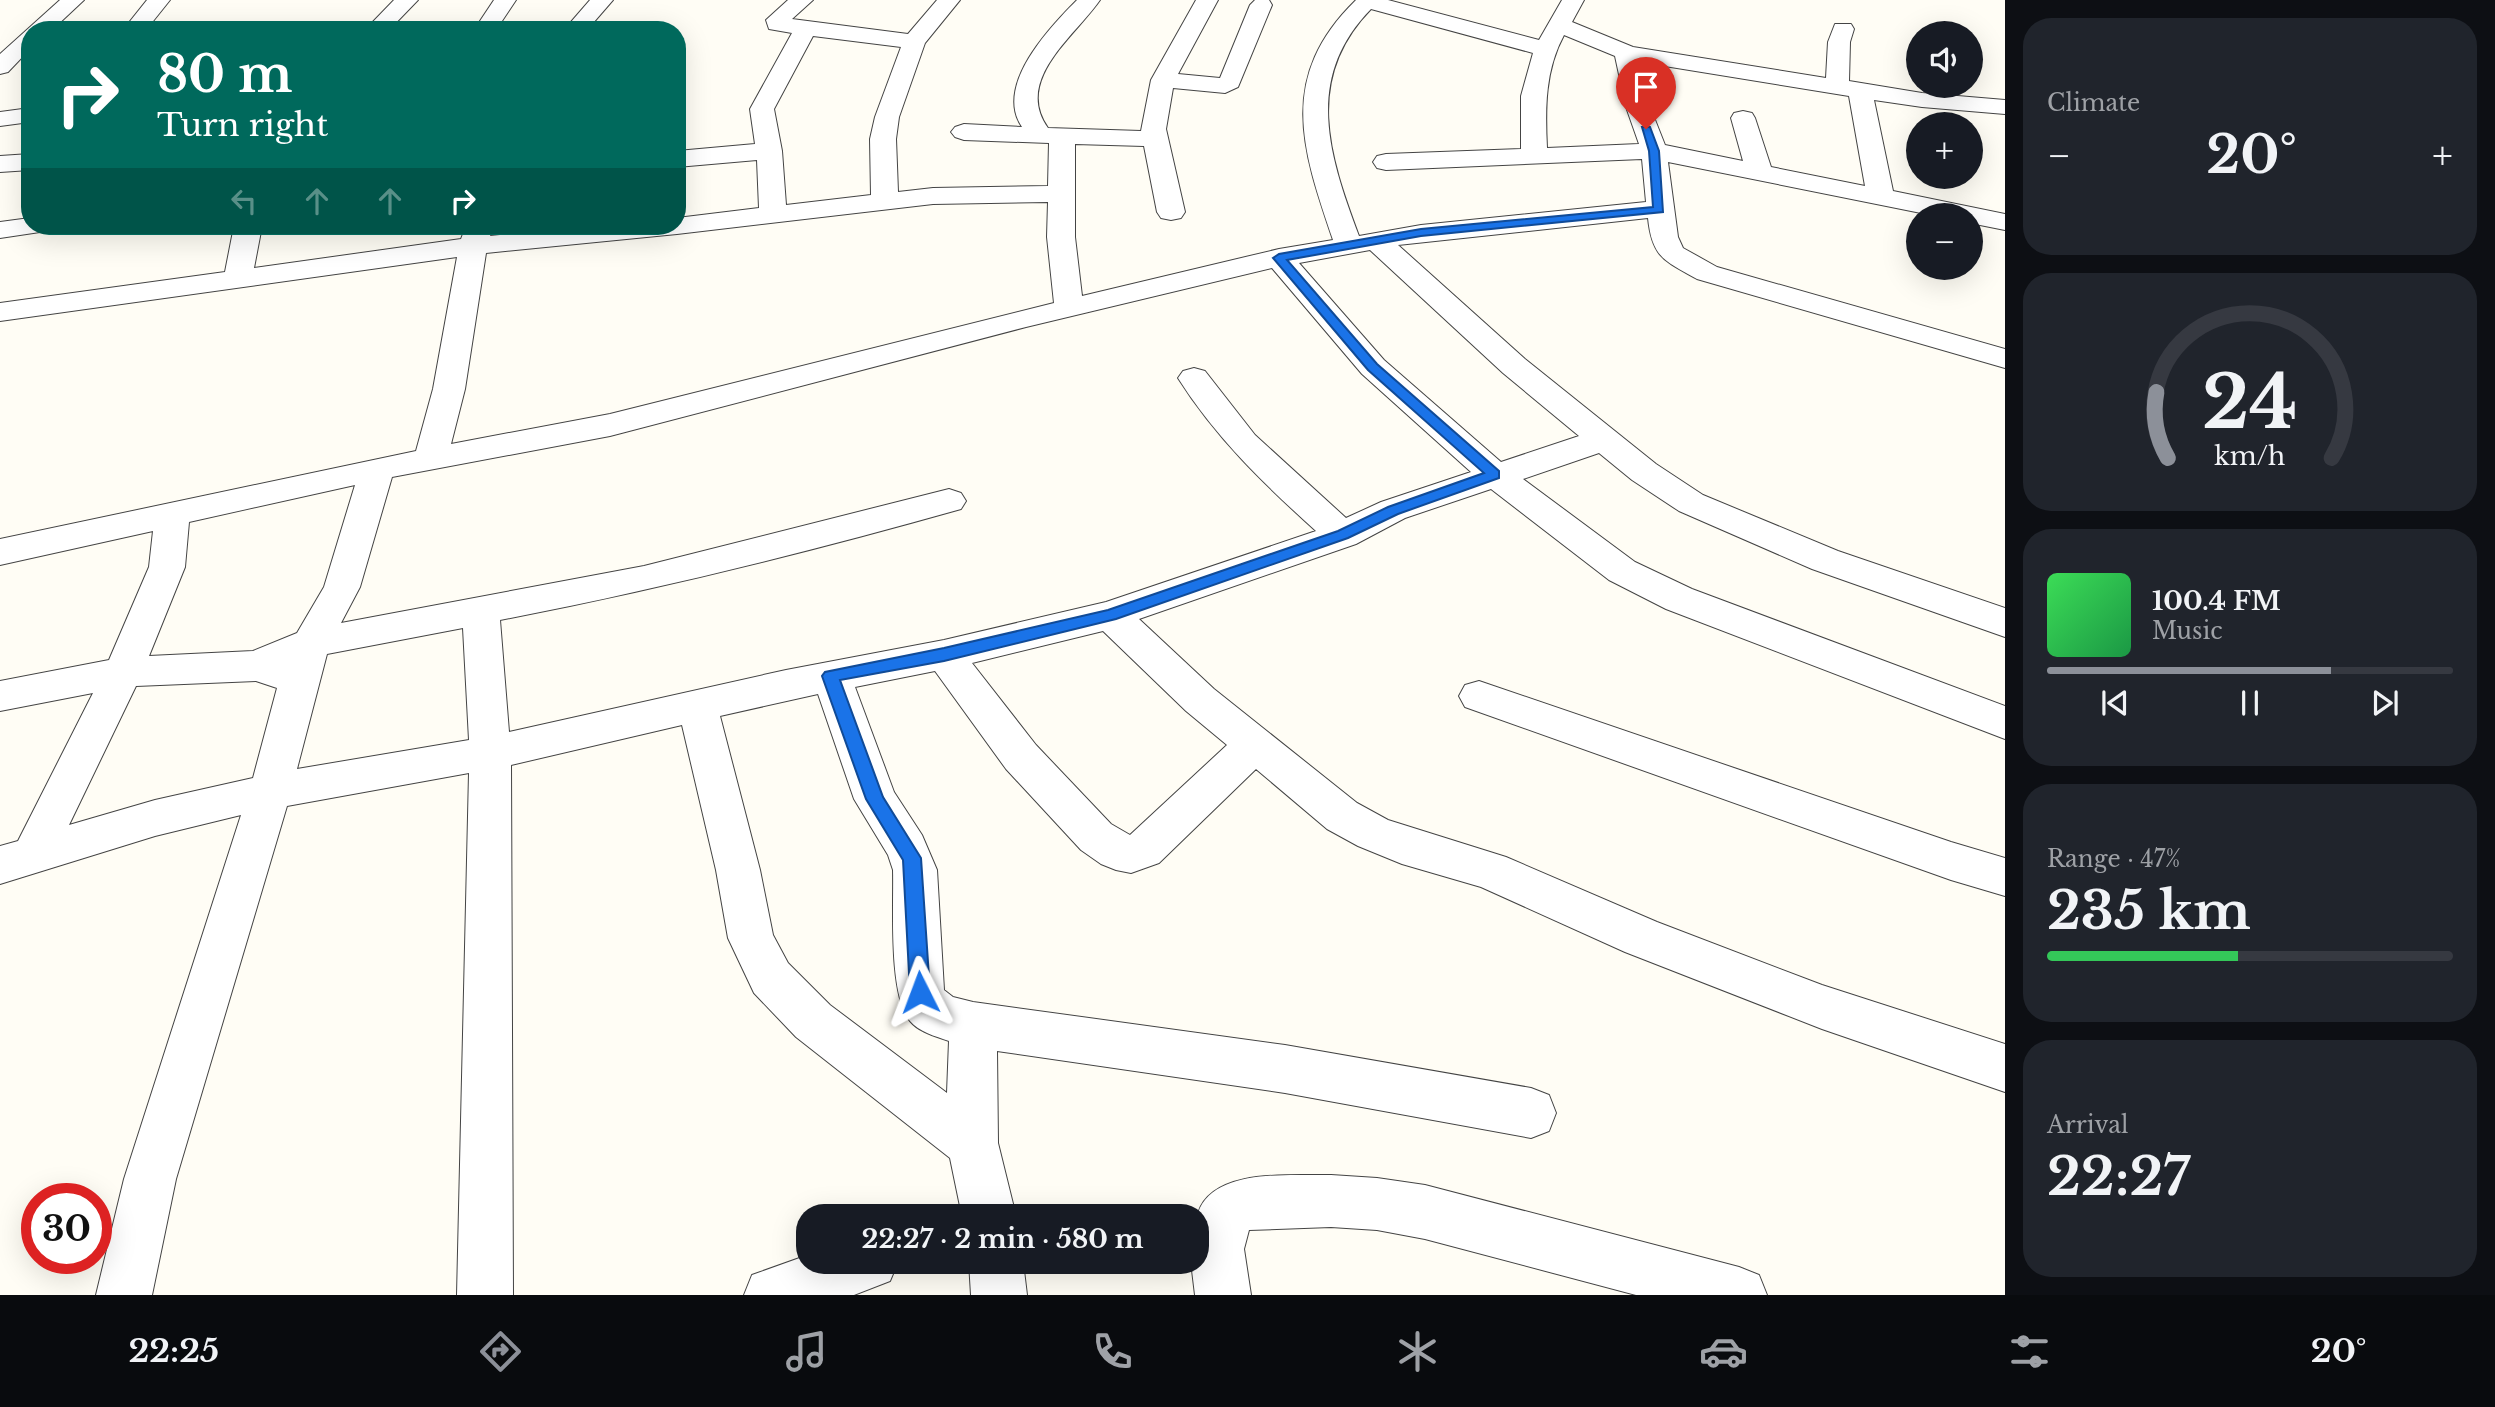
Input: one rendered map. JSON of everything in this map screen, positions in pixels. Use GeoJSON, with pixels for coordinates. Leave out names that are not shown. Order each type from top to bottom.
{"type":"FeatureCollection","features":[{"type":"Feature","properties":{"kind":"street"},"geometry":{"type":"LineString","coordinates":[[48,21],[73,0]]}},
{"type":"Feature","properties":{"kind":"street"},"geometry":{"type":"LineString","coordinates":[[142,21],[159,0]]}},
{"type":"Feature","properties":{"kind":"street"},"geometry":{"type":"LineString","coordinates":[[385,21],[407,0]]}},
{"type":"Feature","properties":{"kind":"street"},"geometry":{"type":"LineString","coordinates":[[491,21],[505,0]]}},
{"type":"Feature","properties":{"kind":"street"},"geometry":{"type":"LineString","coordinates":[[583,21],[602,0]]}},
{"type":"Feature","properties":{"kind":"street"},"geometry":{"type":"LineString","coordinates":[[802,0],[776,22],[780,26],[805,30],[914,42]]}},
{"type":"Feature","properties":{"kind":"street"},"geometry":{"type":"LineString","coordinates":[[885,202],[882,162],[885,128],[914,42],[949,0]]}},
{"type":"Feature","properties":{"kind":"street"},"geometry":{"type":"LineString","coordinates":[[1069,309],[1061,237],[1060,194],[1051,135],[1026,112],[1028,91],[1044,51],[1089,0]]}},
{"type":"Feature","properties":{"kind":"street"},"geometry":{"type":"LineString","coordinates":[[1171,212],[1153,129],[1163,80],[1208,0]]}},
{"type":"Feature","properties":{"kind":"street"},"geometry":{"type":"LineString","coordinates":[[1545,49],[1367,0],[1342,28],[1327,53],[1318,81],[1316,121],[1319,162],[1362,242],[1603,440],[1644,472],[1691,503],[1825,560],[2005,623]]}},
{"type":"Feature","properties":{"kind":"street"},"geometry":{"type":"LineString","coordinates":[[1534,156],[1533,96],[1545,49],[1573,0]]}},
{"type":"Feature","properties":{"kind":"street"},"geometry":{"type":"LineString","coordinates":[[1163,80],[1225,86],[1230,82],[1261,5]]}},
{"type":"Feature","properties":{"kind":"street"},"geometry":{"type":"LineString","coordinates":[[1559,25],[1626,52],[1922,100],[2005,107]]}},
{"type":"Feature","properties":{"kind":"street"},"geometry":{"type":"LineString","coordinates":[[1843,29],[1839,43],[1848,89],[1881,197]]}},
{"type":"Feature","properties":{"kind":"street"},"geometry":{"type":"LineString","coordinates":[[773,215],[769,151],[762,109],[805,30]]}},
{"type":"Feature","properties":{"kind":"street"},"geometry":{"type":"LineString","coordinates":[[0,67],[21,45]]}},
{"type":"Feature","properties":{"kind":"street"},"geometry":{"type":"LineString","coordinates":[[1626,52],[1638,107],[1654,151],[1659,209],[1664,237],[1671,253],[1707,273],[2005,359]]}},
{"type":"Feature","properties":{"kind":"street"},"geometry":{"type":"LineString","coordinates":[[0,119],[21,116]]}},
{"type":"Feature","properties":{"kind":"street"},"geometry":{"type":"LineString","coordinates":[[1743,118],[1759,170]]}},
{"type":"Feature","properties":{"kind":"street"},"geometry":{"type":"LineString","coordinates":[[964,132],[1154,139]]}},
{"type":"Feature","properties":{"kind":"street"},"geometry":{"type":"LineString","coordinates":[[686,158],[769,151]]}},
{"type":"Feature","properties":{"kind":"street"},"geometry":{"type":"LineString","coordinates":[[1386,162],[1654,151],[1759,170],[2005,222]]}},
{"type":"Feature","properties":{"kind":"street"},"geometry":{"type":"LineString","coordinates":[[0,164],[21,163]]}},
{"type":"Feature","properties":{"kind":"street"},"geometry":{"type":"LineString","coordinates":[[686,225],[933,196],[1060,194]]}},
{"type":"Feature","properties":{"kind":"street"},"geometry":{"type":"LineString","coordinates":[[0,552],[377,469],[610,425],[1279,258],[1421,233],[1659,209]]}},
{"type":"Feature","properties":{"kind":"street"},"geometry":{"type":"LineString","coordinates":[[238,279],[246,235]]}},
{"type":"Feature","properties":{"kind":"street"},"geometry":{"type":"LineString","coordinates":[[0,312],[238,279],[476,236],[496,235]]}},
{"type":"Feature","properties":{"kind":"street"},"geometry":{"type":"LineString","coordinates":[[430,459],[449,389],[476,236]]}},
{"type":"Feature","properties":{"kind":"street"},"geometry":{"type":"LineString","coordinates":[[1279,258],[1373,367],[1494,474],[1571,536],[1622,572],[1679,599],[2005,723]]}},
{"type":"Feature","properties":{"kind":"street"},"geometry":{"type":"LineString","coordinates":[[1194,379],[1214,411],[1250,451],[1343,534]]}},
{"type":"Feature","properties":{"kind":"street"},"geometry":{"type":"LineString","coordinates":[[17,859],[155,818],[270,791],[489,753],[1110,615],[1343,534],[1393,510],[1494,474],[1603,440]]}},
{"type":"Feature","properties":{"kind":"street"},"geometry":{"type":"LineString","coordinates":[[124,1295],[150,1179],[270,791],[305,661],[342,587],[377,469]]}},
{"type":"Feature","properties":{"kind":"street"},"geometry":{"type":"LineString","coordinates":[[0,696],[123,672],[305,661],[481,611],[644,579],[950,501]]}},
{"type":"Feature","properties":{"kind":"street"},"geometry":{"type":"LineString","coordinates":[[17,859],[123,672],[167,566],[172,514]]}},
{"type":"Feature","properties":{"kind":"street"},"geometry":{"type":"LineString","coordinates":[[481,611],[489,753],[485,1295]]}},
{"type":"Feature","properties":{"kind":"street"},"geometry":{"type":"LineString","coordinates":[[1110,615],[1200,700],[1254,745],[1342,816],[1373,833],[1402,845],[1490,872],[1641,937],[1798,998],[2005,1068]]}},
{"type":"Feature","properties":{"kind":"street"},"geometry":{"type":"LineString","coordinates":[[944,654],[1021,757],[1096,837],[1116,850],[1131,854],[1143,850],[1254,745]]}},
{"type":"Feature","properties":{"kind":"street"},"geometry":{"type":"LineString","coordinates":[[831,676],[875,799],[912,858],[922,1003],[935,1014],[973,1025],[1285,1069],[1531,1113]]}},
{"type":"Feature","properties":{"kind":"street"},"geometry":{"type":"LineString","coordinates":[[1479,696],[1951,861],[2005,877]]}},
{"type":"Feature","properties":{"kind":"street"},"geometry":{"type":"LineString","coordinates":[[698,706],[738,870],[751,938],[771,978],[813,1021],[972,1143]]}},
{"type":"Feature","properties":{"kind":"street"},"geometry":{"type":"LineString","coordinates":[[973,1025],[972,1143],[986,1204]]}},
{"type":"Feature","properties":{"kind":"street"},"geometry":{"type":"LineString","coordinates":[[1213,1264],[1222,1222],[1232,1209],[1246,1204],[1331,1201],[1377,1204],[1426,1212],[1739,1295]]}},
{"type":"Feature","properties":{"kind":"street"},"geometry":{"type":"LineString","coordinates":[[772,1295],[835,1274]]}},
{"type":"Feature","properties":{"kind":"street"},"geometry":{"type":"LineString","coordinates":[[997,1274],[999,1295]]}},
{"type":"Feature","properties":{"kind":"route"},"geometry":{"type":"LineString","coordinates":[[920,992],[915,870],[912,858],[875,799],[831,676],[944,654],[1110,615],[1343,534],[1393,510],[1494,474],[1373,367],[1279,258],[1421,233],[1659,209],[1654,151],[1646,129]]}}]}
